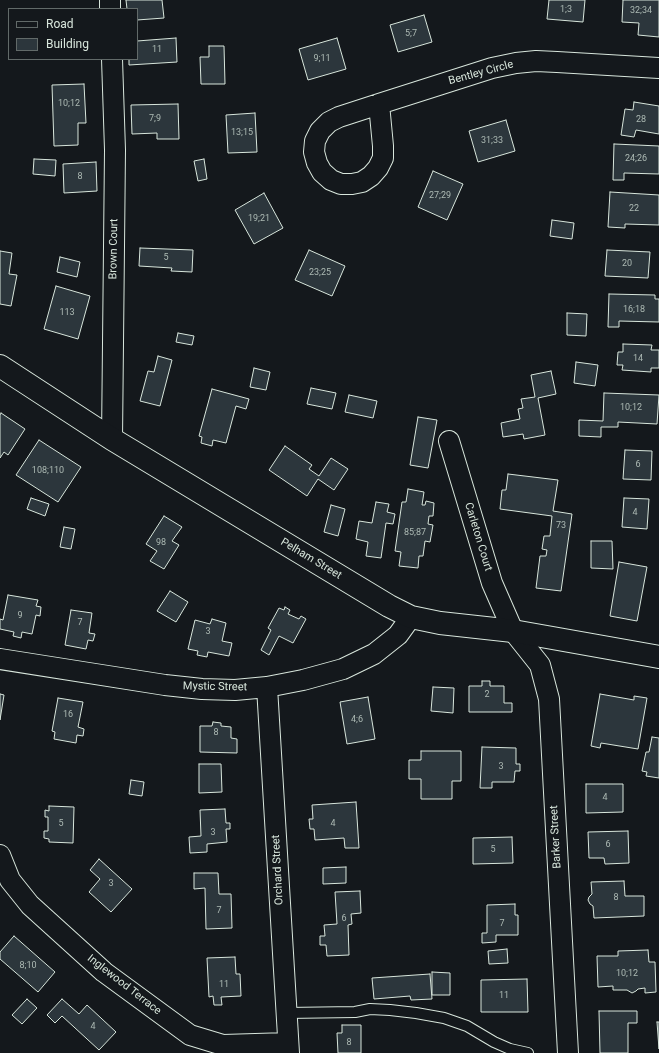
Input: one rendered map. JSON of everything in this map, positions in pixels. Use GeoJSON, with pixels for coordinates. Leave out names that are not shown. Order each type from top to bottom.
{"type":"FeatureCollection","features":[{"type":"Feature","properties":{"kind":"main road","name":"Pelham Street"},"geometry":{"type":"LineString","coordinates":[[0,366],[112,439],[389,606],[411,617],[440,623],[513,631],[659,657]]}},
{"type":"Feature","properties":{"kind":"street","name":"Brown Court"},"geometry":{"type":"LineString","coordinates":[[112,60],[115,150],[112,439]]}},
{"type":"Feature","properties":{"kind":"street","name":"Bentley Circle"},"geometry":{"type":"LineString","coordinates":[[379,104],[492,68],[516,63],[536,61],[659,68]]}},
{"type":"Feature","properties":{"kind":"street","name":"Carleton Court"},"geometry":{"type":"LineString","coordinates":[[450,441],[492,583],[513,631]]}},
{"type":"Feature","properties":{"kind":"street","name":"Mystic Street"},"geometry":{"type":"LineString","coordinates":[[0,659],[165,685],[202,689],[235,690],[267,687],[303,680],[343,669],[374,654],[398,635],[411,617]]}},
{"type":"Feature","properties":{"kind":"street","name":"Barker Street"},"geometry":{"type":"LineString","coordinates":[[513,631],[540,665],[549,699],[568,1053]]}},
{"type":"Feature","properties":{"kind":"street","name":"Orchard Street"},"geometry":{"type":"LineString","coordinates":[[267,687],[289,1048]]}},
{"type":"Feature","properties":{"kind":"street","name":"Inglewood Terrace"},"geometry":{"type":"LineString","coordinates":[[0,855],[10,880],[30,905],[104,972],[190,1035],[223,1045],[289,1048]]}},
{"type":"Feature","properties":{"kind":"lane"},"geometry":{"type":"LineString","coordinates":[[286,1013],[355,1012],[370,1009],[416,1013],[444,1018],[467,1026],[494,1042],[510,1049],[528,1053]]}},
{"type":"Feature","properties":{"kind":"building"},"geometry":{"type":"Polygon","coordinates":[[[126,0],[162,0],[164,18],[138,20],[138,8],[127,8],[126,0]]]}},
{"type":"Feature","properties":{"kind":"building"},"geometry":{"type":"Polygon","coordinates":[[[549,0],[585,0],[583,22],[547,19],[549,0]]]}},
{"type":"Feature","properties":{"kind":"building"},"geometry":{"type":"Polygon","coordinates":[[[623,0],[659,0],[659,37],[638,35],[639,23],[622,22],[623,0]]]}},
{"type":"Feature","properties":{"kind":"building"},"geometry":{"type":"Polygon","coordinates":[[[424,15],[432,42],[398,52],[390,25],[424,15]]]}},
{"type":"Feature","properties":{"kind":"building"},"geometry":{"type":"Polygon","coordinates":[[[176,38],[177,62],[129,65],[129,60],[138,60],[138,41],[176,38]]]}},
{"type":"Feature","properties":{"kind":"building"},"geometry":{"type":"Polygon","coordinates":[[[337,38],[346,69],[308,80],[299,49],[337,38]]]}},
{"type":"Feature","properties":{"kind":"building"},"geometry":{"type":"Polygon","coordinates":[[[209,46],[224,46],[225,84],[201,84],[200,57],[209,57],[209,46]]]}},
{"type":"Feature","properties":{"kind":"building"},"geometry":{"type":"Polygon","coordinates":[[[84,84],[86,123],[78,123],[78,145],[54,146],[52,85],[84,84]]]}},
{"type":"Feature","properties":{"kind":"building"},"geometry":{"type":"Polygon","coordinates":[[[634,102],[659,106],[659,134],[636,130],[634,137],[621,135],[625,109],[633,110],[634,102]]]}},
{"type":"Feature","properties":{"kind":"building"},"geometry":{"type":"Polygon","coordinates":[[[178,104],[179,139],[157,139],[157,133],[132,134],[131,105],[178,104]]]}},
{"type":"Feature","properties":{"kind":"building"},"geometry":{"type":"Polygon","coordinates":[[[255,113],[257,152],[228,153],[226,115],[255,113]]]}},
{"type":"Feature","properties":{"kind":"building"},"geometry":{"type":"Polygon","coordinates":[[[506,120],[515,151],[478,162],[469,131],[506,120]]]}},
{"type":"Feature","properties":{"kind":"building"},"geometry":{"type":"Polygon","coordinates":[[[614,144],[659,146],[659,174],[624,173],[624,180],[613,180],[614,144]]]}},
{"type":"Feature","properties":{"kind":"building"},"geometry":{"type":"Polygon","coordinates":[[[34,159],[56,160],[55,176],[33,174],[34,159]]]}},
{"type":"Feature","properties":{"kind":"building"},"geometry":{"type":"Polygon","coordinates":[[[204,159],[207,179],[198,181],[194,161],[204,159]]]}},
{"type":"Feature","properties":{"kind":"building"},"geometry":{"type":"Polygon","coordinates":[[[96,162],[97,191],[64,193],[63,164],[96,162]]]}},
{"type":"Feature","properties":{"kind":"building"},"geometry":{"type":"Polygon","coordinates":[[[433,171],[463,184],[447,220],[418,207],[433,171]]]}},
{"type":"Feature","properties":{"kind":"building"},"geometry":{"type":"Polygon","coordinates":[[[610,192],[659,195],[659,225],[625,224],[625,228],[608,227],[610,192]]]}},
{"type":"Feature","properties":{"kind":"building"},"geometry":{"type":"Polygon","coordinates":[[[264,193],[283,228],[254,244],[235,210],[264,193]]]}},
{"type":"Feature","properties":{"kind":"building"},"geometry":{"type":"Polygon","coordinates":[[[552,220],[574,223],[572,239],[550,236],[552,220]]]}},
{"type":"Feature","properties":{"kind":"building"},"geometry":{"type":"Polygon","coordinates":[[[140,248],[193,250],[192,272],[171,271],[172,268],[139,266],[140,248]]]}},
{"type":"Feature","properties":{"kind":"building"},"geometry":{"type":"Polygon","coordinates":[[[309,250],[345,266],[332,296],[295,280],[309,250]]]}},
{"type":"Feature","properties":{"kind":"building"},"geometry":{"type":"Polygon","coordinates":[[[607,250],[650,252],[648,278],[605,276],[607,250]]]}},
{"type":"Feature","properties":{"kind":"building"},"geometry":{"type":"Polygon","coordinates":[[[0,251],[12,253],[9,274],[17,275],[11,306],[0,304],[0,251]]]}},
{"type":"Feature","properties":{"kind":"building"},"geometry":{"type":"Polygon","coordinates":[[[60,257],[80,262],[77,277],[57,272],[60,257]]]}},
{"type":"Feature","properties":{"kind":"building"},"geometry":{"type":"Polygon","coordinates":[[[56,286],[90,296],[78,339],[44,329],[56,286]]]}},
{"type":"Feature","properties":{"kind":"building"},"geometry":{"type":"Polygon","coordinates":[[[609,294],[655,295],[655,299],[659,299],[659,322],[619,321],[619,327],[608,327],[609,294]]]}},
{"type":"Feature","properties":{"kind":"building"},"geometry":{"type":"Polygon","coordinates":[[[567,313],[587,314],[586,336],[567,335],[567,313]]]}},
{"type":"Feature","properties":{"kind":"building"},"geometry":{"type":"Polygon","coordinates":[[[178,333],[194,336],[192,345],[176,342],[178,333]]]}},
{"type":"Feature","properties":{"kind":"building"},"geometry":{"type":"Polygon","coordinates":[[[623,344],[652,345],[651,350],[659,350],[659,368],[651,368],[651,372],[622,370],[623,365],[617,365],[618,352],[623,352],[623,344]]]}},
{"type":"Feature","properties":{"kind":"building"},"geometry":{"type":"Polygon","coordinates":[[[158,356],[172,360],[160,406],[140,401],[148,371],[154,372],[158,356]]]}},
{"type":"Feature","properties":{"kind":"building"},"geometry":{"type":"Polygon","coordinates":[[[576,362],[598,365],[595,386],[574,383],[576,362]]]}},
{"type":"Feature","properties":{"kind":"building"},"geometry":{"type":"Polygon","coordinates":[[[254,368],[270,372],[266,390],[250,387],[254,368]]]}},
{"type":"Feature","properties":{"kind":"building"},"geometry":{"type":"Polygon","coordinates":[[[551,371],[556,394],[538,398],[545,435],[524,439],[523,434],[503,437],[501,423],[520,419],[518,409],[523,408],[521,399],[535,397],[531,375],[551,371]]]}},
{"type":"Feature","properties":{"kind":"building"},"geometry":{"type":"Polygon","coordinates":[[[311,388],[336,393],[332,409],[307,404],[311,388]]]}},
{"type":"Feature","properties":{"kind":"building"},"geometry":{"type":"Polygon","coordinates":[[[212,389],[249,399],[246,409],[236,406],[226,443],[213,440],[212,446],[201,443],[202,437],[199,436],[212,389]]]}},
{"type":"Feature","properties":{"kind":"building"},"geometry":{"type":"Polygon","coordinates":[[[604,393],[659,395],[657,424],[618,422],[618,427],[601,427],[601,437],[579,436],[579,420],[603,421],[604,393]]]}},
{"type":"Feature","properties":{"kind":"building"},"geometry":{"type":"Polygon","coordinates":[[[349,395],[377,401],[373,418],[345,412],[349,395]]]}},
{"type":"Feature","properties":{"kind":"building"},"geometry":{"type":"Polygon","coordinates":[[[1,413],[25,429],[8,455],[4,452],[0,458],[0,415],[1,413]]]}},
{"type":"Feature","properties":{"kind":"building"},"geometry":{"type":"Polygon","coordinates":[[[418,417],[437,420],[428,468],[410,465],[418,417]]]}},
{"type":"Feature","properties":{"kind":"building"},"geometry":{"type":"Polygon","coordinates":[[[39,440],[81,467],[58,502],[16,475],[39,440]]]}},
{"type":"Feature","properties":{"kind":"building"},"geometry":{"type":"Polygon","coordinates":[[[285,446],[312,465],[309,469],[319,476],[331,458],[348,469],[334,490],[318,479],[307,496],[269,470],[285,446]]]}},
{"type":"Feature","properties":{"kind":"building"},"geometry":{"type":"Polygon","coordinates":[[[625,450],[652,451],[651,480],[623,479],[625,450]]]}},
{"type":"Feature","properties":{"kind":"building"},"geometry":{"type":"Polygon","coordinates":[[[508,474],[558,480],[553,511],[572,514],[561,591],[536,588],[540,556],[546,556],[547,550],[542,549],[544,536],[550,536],[552,516],[500,509],[502,490],[506,490],[508,474]]]}},
{"type":"Feature","properties":{"kind":"building"},"geometry":{"type":"Polygon","coordinates":[[[408,489],[424,492],[422,505],[425,505],[426,501],[434,503],[433,516],[429,516],[428,524],[433,525],[430,542],[425,541],[423,556],[419,556],[418,568],[399,566],[401,552],[395,551],[402,502],[406,502],[408,489]]]}},
{"type":"Feature","properties":{"kind":"building"},"geometry":{"type":"Polygon","coordinates":[[[31,498],[49,504],[45,516],[27,509],[31,498]]]}},
{"type":"Feature","properties":{"kind":"building"},"geometry":{"type":"Polygon","coordinates":[[[624,498],[649,499],[647,529],[622,527],[624,498]]]}},
{"type":"Feature","properties":{"kind":"building"},"geometry":{"type":"Polygon","coordinates":[[[376,502],[389,504],[387,512],[395,514],[393,524],[386,523],[381,558],[366,556],[368,542],[356,539],[359,521],[372,523],[376,502]]]}},
{"type":"Feature","properties":{"kind":"building"},"geometry":{"type":"Polygon","coordinates":[[[331,505],[345,509],[338,536],[324,532],[331,505]]]}},
{"type":"Feature","properties":{"kind":"building"},"geometry":{"type":"Polygon","coordinates":[[[164,516],[182,527],[172,541],[179,545],[164,569],[150,561],[157,551],[146,544],[164,516]]]}},
{"type":"Feature","properties":{"kind":"building"},"geometry":{"type":"Polygon","coordinates":[[[64,527],[75,529],[71,549],[60,547],[64,527]]]}},
{"type":"Feature","properties":{"kind":"building"},"geometry":{"type":"Polygon","coordinates":[[[591,541],[612,541],[613,569],[591,568],[591,541]]]}},
{"type":"Feature","properties":{"kind":"building"},"geometry":{"type":"Polygon","coordinates":[[[619,562],[647,567],[637,621],[610,616],[619,562]]]}},
{"type":"Feature","properties":{"kind":"building"},"geometry":{"type":"Polygon","coordinates":[[[170,591],[188,602],[176,622],[157,611],[170,591]]]}},
{"type":"Feature","properties":{"kind":"building"},"geometry":{"type":"Polygon","coordinates":[[[8,595],[38,600],[36,606],[41,607],[40,616],[36,615],[32,634],[22,632],[21,638],[13,636],[14,632],[0,629],[0,619],[3,620],[8,595]]]}},
{"type":"Feature","properties":{"kind":"building"},"geometry":{"type":"Polygon","coordinates":[[[285,607],[290,610],[288,614],[299,619],[301,616],[306,619],[293,643],[279,636],[269,655],[261,650],[271,630],[268,628],[279,608],[284,610],[285,607]]]}},
{"type":"Feature","properties":{"kind":"building"},"geometry":{"type":"Polygon","coordinates":[[[71,610],[92,613],[89,633],[95,634],[93,641],[88,640],[86,649],[65,645],[71,610]]]}},
{"type":"Feature","properties":{"kind":"building"},"geometry":{"type":"Polygon","coordinates":[[[212,619],[226,623],[222,641],[232,643],[229,656],[208,652],[207,657],[197,655],[198,651],[188,649],[195,620],[210,624],[212,619]]]}},
{"type":"Feature","properties":{"kind":"building"},"geometry":{"type":"Polygon","coordinates":[[[482,681],[490,681],[490,686],[504,686],[504,703],[512,703],[512,712],[469,712],[469,686],[482,686],[482,681]]]}},
{"type":"Feature","properties":{"kind":"building"},"geometry":{"type":"Polygon","coordinates":[[[433,687],[454,688],[453,713],[431,711],[433,687]]]}},
{"type":"Feature","properties":{"kind":"building"},"geometry":{"type":"Polygon","coordinates":[[[0,694],[4,695],[0,720],[0,694]]]}},
{"type":"Feature","properties":{"kind":"building"},"geometry":{"type":"Polygon","coordinates":[[[600,694],[634,700],[634,696],[647,698],[638,749],[601,743],[600,748],[591,746],[600,694]]]}},
{"type":"Feature","properties":{"kind":"building"},"geometry":{"type":"Polygon","coordinates":[[[368,697],[375,739],[347,744],[340,702],[368,697]]]}},
{"type":"Feature","properties":{"kind":"building"},"geometry":{"type":"Polygon","coordinates":[[[58,698],[83,702],[78,727],[84,729],[83,736],[77,735],[76,743],[54,739],[55,732],[52,731],[58,698]]]}},
{"type":"Feature","properties":{"kind":"building"},"geometry":{"type":"Polygon","coordinates":[[[213,722],[221,723],[221,726],[231,727],[231,738],[237,739],[237,753],[200,752],[200,726],[212,726],[213,722]]]}},
{"type":"Feature","properties":{"kind":"building"},"geometry":{"type":"Polygon","coordinates":[[[652,737],[659,738],[659,778],[646,776],[647,772],[642,771],[646,752],[649,752],[652,737]]]}},
{"type":"Feature","properties":{"kind":"building"},"geometry":{"type":"Polygon","coordinates":[[[482,747],[516,748],[516,764],[520,764],[520,771],[515,771],[514,782],[492,782],[492,788],[480,788],[482,747]]]}},
{"type":"Feature","properties":{"kind":"building"},"geometry":{"type":"Polygon","coordinates":[[[421,751],[461,751],[461,781],[452,781],[452,799],[421,799],[421,779],[409,779],[409,760],[421,760],[421,751]]]}},
{"type":"Feature","properties":{"kind":"building"},"geometry":{"type":"Polygon","coordinates":[[[199,764],[221,764],[222,792],[199,793],[199,764]]]}},
{"type":"Feature","properties":{"kind":"building"},"geometry":{"type":"Polygon","coordinates":[[[131,780],[144,782],[142,796],[129,794],[131,780]]]}},
{"type":"Feature","properties":{"kind":"building"},"geometry":{"type":"Polygon","coordinates":[[[586,784],[623,784],[623,812],[586,813],[586,784]]]}},
{"type":"Feature","properties":{"kind":"building"},"geometry":{"type":"Polygon","coordinates":[[[356,802],[359,848],[345,848],[344,838],[315,840],[314,829],[310,829],[309,819],[313,819],[312,805],[356,802]]]}},
{"type":"Feature","properties":{"kind":"building"},"geometry":{"type":"Polygon","coordinates":[[[49,806],[74,807],[73,843],[49,842],[49,839],[44,838],[44,831],[48,831],[48,817],[45,817],[45,810],[49,811],[49,806]]]}},
{"type":"Feature","properties":{"kind":"building"},"geometry":{"type":"Polygon","coordinates":[[[225,809],[226,823],[230,823],[230,829],[226,829],[227,842],[207,844],[207,852],[190,853],[189,837],[201,836],[200,810],[225,809]]]}},
{"type":"Feature","properties":{"kind":"building"},"geometry":{"type":"Polygon","coordinates":[[[628,831],[629,863],[605,864],[604,858],[589,858],[588,832],[628,831]]]}},
{"type":"Feature","properties":{"kind":"building"},"geometry":{"type":"Polygon","coordinates":[[[512,837],[513,863],[473,864],[473,838],[512,837]]]}},
{"type":"Feature","properties":{"kind":"building"},"geometry":{"type":"Polygon","coordinates":[[[99,859],[132,889],[111,912],[89,892],[100,879],[90,870],[99,859]]]}},
{"type":"Feature","properties":{"kind":"building"},"geometry":{"type":"Polygon","coordinates":[[[346,867],[346,883],[323,884],[323,868],[346,867]]]}},
{"type":"Feature","properties":{"kind":"building"},"geometry":{"type":"Polygon","coordinates":[[[194,873],[218,873],[219,894],[231,894],[232,928],[206,929],[205,888],[194,889],[194,873]]]}},
{"type":"Feature","properties":{"kind":"building"},"geometry":{"type":"Polygon","coordinates":[[[624,881],[625,896],[644,896],[644,916],[594,918],[593,906],[588,900],[592,894],[591,882],[624,881]]]}},
{"type":"Feature","properties":{"kind":"building"},"geometry":{"type":"Polygon","coordinates":[[[360,891],[361,913],[351,914],[352,924],[348,925],[349,955],[327,956],[326,945],[320,945],[320,936],[325,936],[324,925],[337,924],[335,892],[360,891]]]}},
{"type":"Feature","properties":{"kind":"building"},"geometry":{"type":"Polygon","coordinates":[[[515,904],[515,915],[518,915],[518,935],[496,935],[496,942],[482,943],[482,933],[487,933],[487,905],[515,904]]]}},
{"type":"Feature","properties":{"kind":"building"},"geometry":{"type":"Polygon","coordinates":[[[14,936],[55,972],[38,992],[0,959],[0,952],[14,936]]]}},
{"type":"Feature","properties":{"kind":"building"},"geometry":{"type":"Polygon","coordinates":[[[507,949],[508,963],[489,964],[488,951],[507,949]]]}},
{"type":"Feature","properties":{"kind":"building"},"geometry":{"type":"Polygon","coordinates":[[[648,950],[649,962],[655,962],[656,992],[645,993],[645,988],[638,989],[632,993],[627,990],[613,990],[613,986],[598,987],[597,956],[618,956],[618,951],[648,950]]]}},
{"type":"Feature","properties":{"kind":"building"},"geometry":{"type":"Polygon","coordinates":[[[235,957],[236,974],[240,974],[241,996],[221,997],[222,1005],[214,1005],[213,996],[209,997],[207,958],[235,957]]]}},
{"type":"Feature","properties":{"kind":"building"},"geometry":{"type":"Polygon","coordinates":[[[432,972],[450,973],[450,995],[432,995],[432,972]]]}},
{"type":"Feature","properties":{"kind":"building"},"geometry":{"type":"Polygon","coordinates":[[[430,974],[432,999],[411,1000],[410,996],[374,999],[372,978],[430,974]]]}},
{"type":"Feature","properties":{"kind":"building"},"geometry":{"type":"Polygon","coordinates":[[[527,979],[528,1012],[481,1012],[481,980],[527,979]]]}},
{"type":"Feature","properties":{"kind":"building"},"geometry":{"type":"Polygon","coordinates":[[[27,999],[37,1008],[22,1024],[12,1015],[27,999]]]}},
{"type":"Feature","properties":{"kind":"building"},"geometry":{"type":"Polygon","coordinates":[[[62,999],[79,1014],[87,1005],[116,1032],[99,1050],[62,1016],[55,1023],[47,1015],[62,999]]]}},
{"type":"Feature","properties":{"kind":"building"},"geometry":{"type":"Polygon","coordinates":[[[599,1011],[637,1011],[637,1023],[628,1023],[628,1053],[600,1053],[599,1011]]]}},
{"type":"Feature","properties":{"kind":"building"},"geometry":{"type":"Polygon","coordinates":[[[657,1022],[659,1022],[659,1049],[657,1022]]]}},
{"type":"Feature","properties":{"kind":"building"},"geometry":{"type":"Polygon","coordinates":[[[342,1025],[361,1025],[361,1053],[338,1053],[337,1033],[342,1033],[342,1025]]]}}]}
